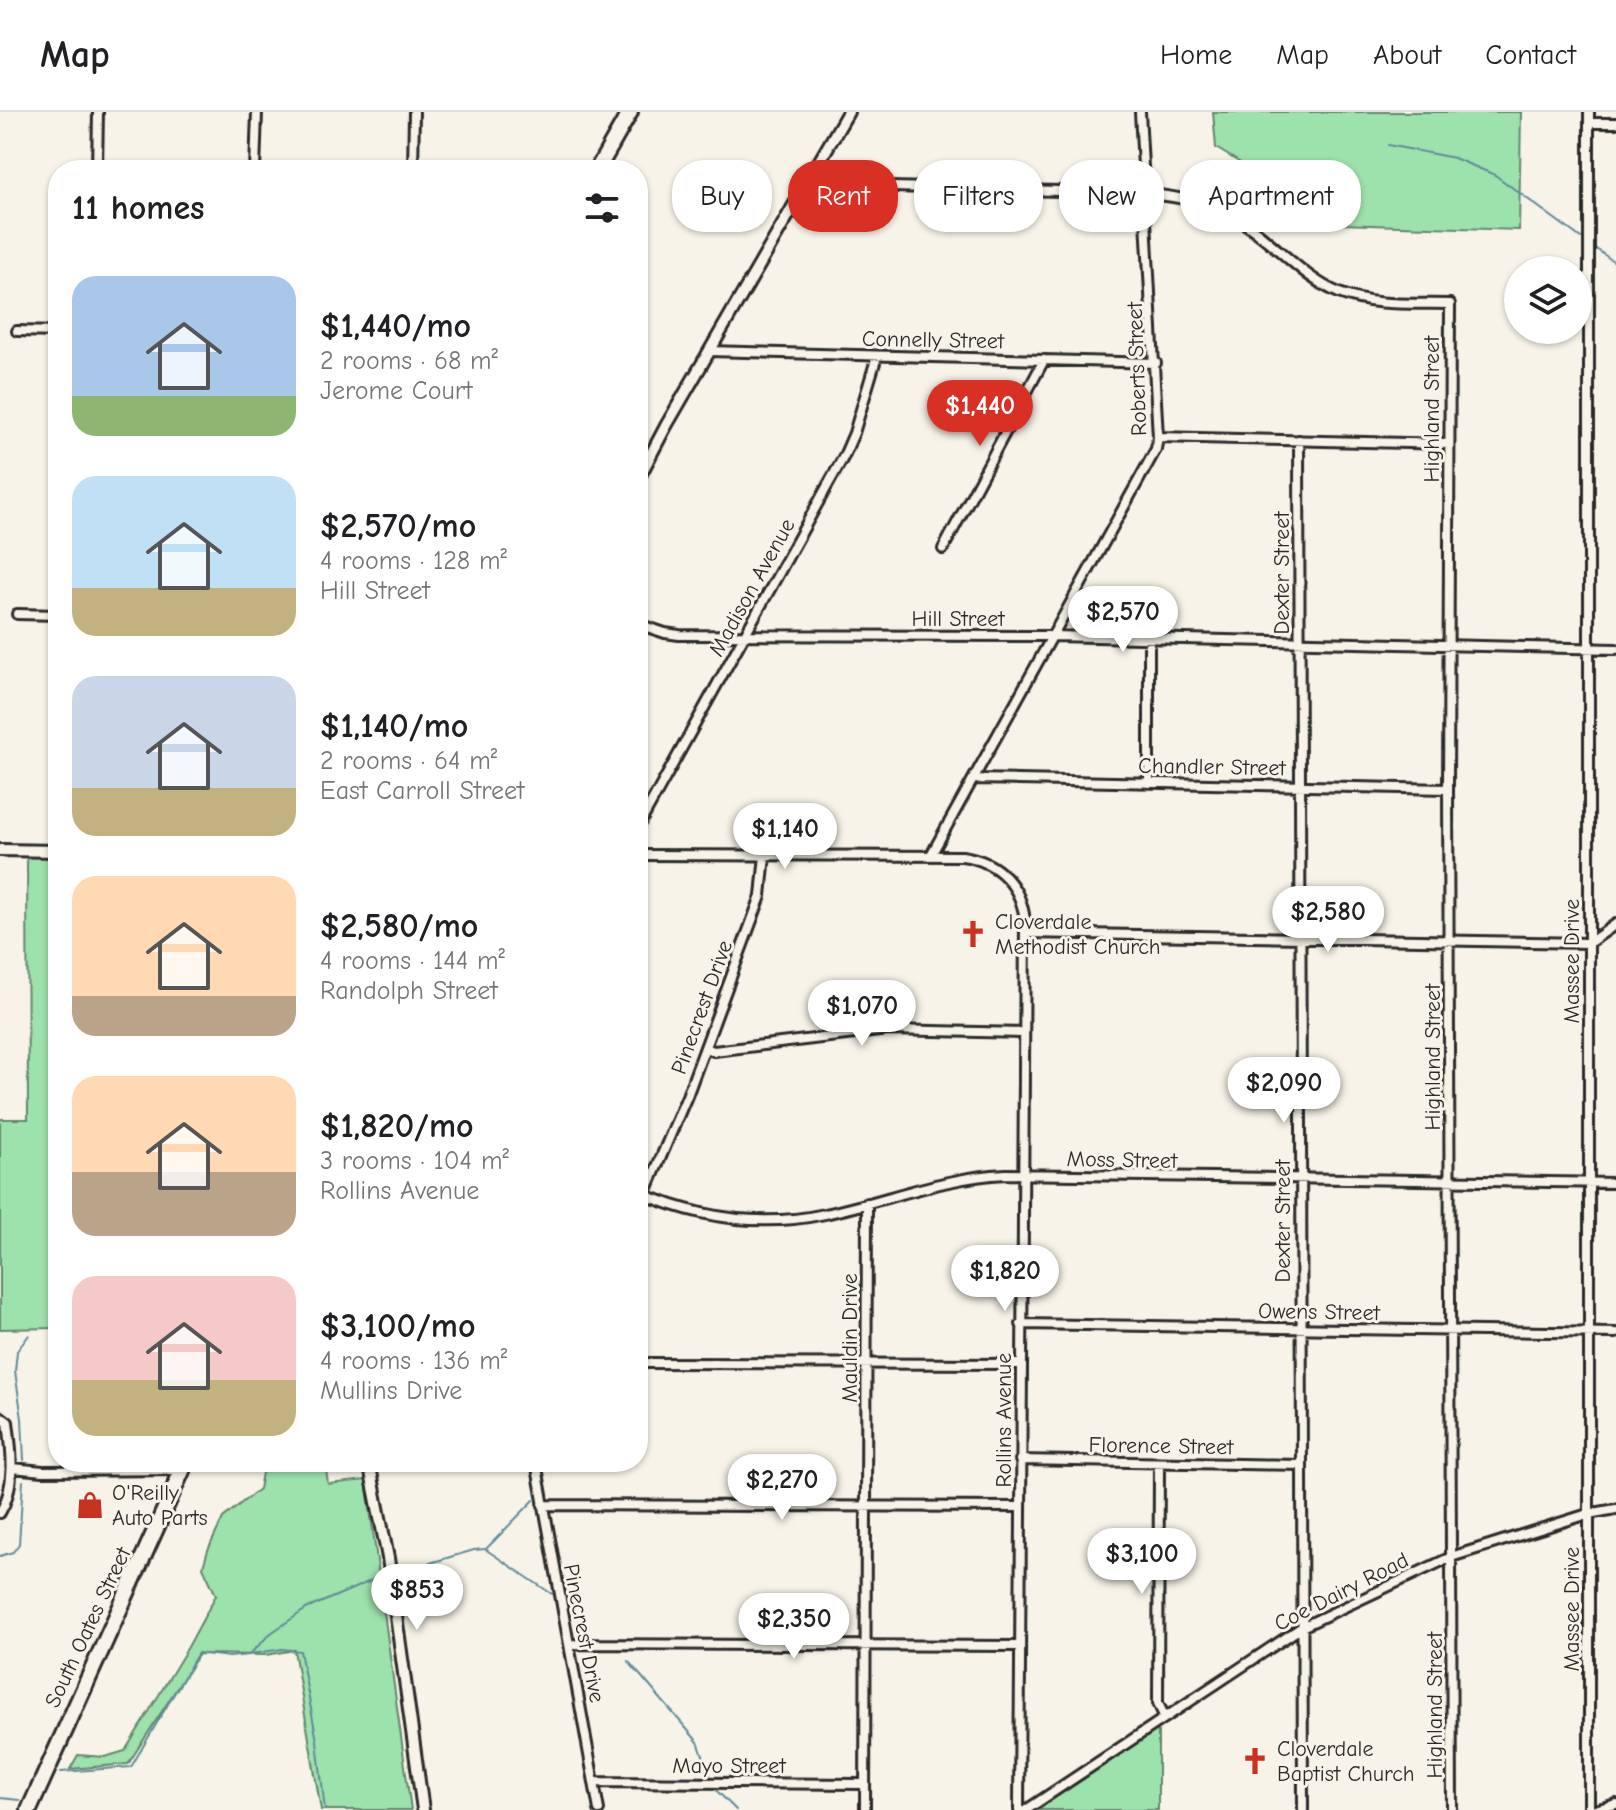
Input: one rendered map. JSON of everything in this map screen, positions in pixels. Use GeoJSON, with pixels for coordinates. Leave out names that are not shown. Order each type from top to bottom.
{"type":"FeatureCollection","features":[{"type":"Feature","properties":{"kind":"main road"},"geometry":{"type":"LineString","coordinates":[[603,160],[630,112]]}},
{"type":"Feature","properties":{"kind":"main road","name":"South Oates Street"},"geometry":{"type":"LineString","coordinates":[[29,1810],[182,1472]]}},
{"type":"Feature","properties":{"kind":"street"},"geometry":{"type":"LineString","coordinates":[[97,160],[98,112]]}},
{"type":"Feature","properties":{"kind":"street"},"geometry":{"type":"LineString","coordinates":[[255,160],[257,112]]}},
{"type":"Feature","properties":{"kind":"street"},"geometry":{"type":"LineString","coordinates":[[413,160],[414,112]]}},
{"type":"Feature","properties":{"kind":"street"},"geometry":{"type":"LineString","coordinates":[[820,160],[848,112]]}},
{"type":"Feature","properties":{"kind":"street","name":"Roberts Street"},"geometry":{"type":"LineString","coordinates":[[1140,112],[1143,160]]}},
{"type":"Feature","properties":{"kind":"street","name":"Massee Drive"},"geometry":{"type":"LineString","coordinates":[[1589,112],[1588,1514],[1592,1810]]}},
{"type":"Feature","properties":{"kind":"street"},"geometry":{"type":"LineString","coordinates":[[1589,123],[1616,123]]}},
{"type":"Feature","properties":{"kind":"street"},"geometry":{"type":"LineString","coordinates":[[898,187],[1059,191]]}},
{"type":"Feature","properties":{"kind":"street","name":"Highland Street"},"geometry":{"type":"LineString","coordinates":[[1164,196],[1198,202],[1235,217],[1311,276],[1339,293],[1373,302],[1450,304],[1448,789],[1452,1810]]}},
{"type":"Feature","properties":{"kind":"street"},"geometry":{"type":"LineString","coordinates":[[648,461],[788,216]]}},
{"type":"Feature","properties":{"kind":"street","name":"Roberts Street"},"geometry":{"type":"LineString","coordinates":[[931,855],[1153,458],[1158,437],[1148,232]]}},
{"type":"Feature","properties":{"kind":"street"},"geometry":{"type":"LineString","coordinates":[[17,331],[48,332]]}},
{"type":"Feature","properties":{"kind":"street","name":"Connelly Street"},"geometry":{"type":"LineString","coordinates":[[709,351],[1156,363]]}},
{"type":"Feature","properties":{"kind":"street","name":"Madison Avenue"},"geometry":{"type":"LineString","coordinates":[[648,809],[844,456],[877,356]]}},
{"type":"Feature","properties":{"kind":"street"},"geometry":{"type":"LineString","coordinates":[[943,549],[1044,360]]}},
{"type":"Feature","properties":{"kind":"street"},"geometry":{"type":"LineString","coordinates":[[1158,437],[1449,444]]}},
{"type":"Feature","properties":{"kind":"street","name":"Dexter Street"},"geometry":{"type":"LineString","coordinates":[[1299,440],[1303,1810]]}},
{"type":"Feature","properties":{"kind":"street"},"geometry":{"type":"LineString","coordinates":[[17,614],[48,615]]}},
{"type":"Feature","properties":{"kind":"street","name":"Hill Street"},"geometry":{"type":"LineString","coordinates":[[648,627],[665,633],[745,635],[1053,636],[1616,649]]}},
{"type":"Feature","properties":{"kind":"street"},"geometry":{"type":"LineString","coordinates":[[1149,639],[1149,783]]}},
{"type":"Feature","properties":{"kind":"street","name":"Chandler Street"},"geometry":{"type":"LineString","coordinates":[[975,779],[1448,789]]}},
{"type":"Feature","properties":{"kind":"street"},"geometry":{"type":"LineString","coordinates":[[0,850],[48,851]]}},
{"type":"Feature","properties":{"kind":"street","name":"Rollins Avenue"},"geometry":{"type":"LineString","coordinates":[[648,855],[971,857],[988,863],[1002,873],[1014,887],[1022,904],[1025,933],[1019,1810]]}},
{"type":"Feature","properties":{"kind":"street","name":"Pinecrest Drive"},"geometry":{"type":"LineString","coordinates":[[648,1179],[687,1096],[761,896],[765,855]]}},
{"type":"Feature","properties":{"kind":"street"},"geometry":{"type":"LineString","coordinates":[[1025,933],[1589,943],[1616,924]]}},
{"type":"Feature","properties":{"kind":"street"},"geometry":{"type":"LineString","coordinates":[[705,1048],[714,1051],[888,1030],[1024,1033]]}},
{"type":"Feature","properties":{"kind":"street","name":"Moss Street"},"geometry":{"type":"LineString","coordinates":[[648,1196],[695,1212],[742,1220],[808,1218],[968,1177],[1023,1175],[1616,1183]]}},
{"type":"Feature","properties":{"kind":"street","name":"Mauldin Drive"},"geometry":{"type":"LineString","coordinates":[[865,1810],[867,1203]]}},
{"type":"Feature","properties":{"kind":"street","name":"Owens Street"},"geometry":{"type":"LineString","coordinates":[[1021,1324],[1616,1333]]}},
{"type":"Feature","properties":{"kind":"street"},"geometry":{"type":"LineString","coordinates":[[648,1363],[1021,1364]]}},
{"type":"Feature","properties":{"kind":"street"},"geometry":{"type":"LineString","coordinates":[[0,1416],[8,1422],[12,1468],[6,1504],[0,1513]]}},
{"type":"Feature","properties":{"kind":"street","name":"Florence Street"},"geometry":{"type":"LineString","coordinates":[[1020,1460],[1301,1465]]}},
{"type":"Feature","properties":{"kind":"street"},"geometry":{"type":"LineString","coordinates":[[1159,1463],[1158,1703],[1165,1718]]}},
{"type":"Feature","properties":{"kind":"street"},"geometry":{"type":"LineString","coordinates":[[12,1468],[48,1471]]}},
{"type":"Feature","properties":{"kind":"street"},"geometry":{"type":"LineString","coordinates":[[371,1472],[388,1558],[423,1810]]}},
{"type":"Feature","properties":{"kind":"street","name":"Pinecrest Drive"},"geometry":{"type":"LineString","coordinates":[[538,1472],[599,1810]]}},
{"type":"Feature","properties":{"kind":"street"},"geometry":{"type":"LineString","coordinates":[[543,1505],[1020,1507]]}},
{"type":"Feature","properties":{"kind":"street","name":"Coe Dairy Road"},"geometry":{"type":"LineString","coordinates":[[1026,1810],[1302,1627],[1451,1557],[1588,1514],[1616,1509]]}},
{"type":"Feature","properties":{"kind":"street"},"geometry":{"type":"LineString","coordinates":[[569,1644],[1019,1646]]}},
{"type":"Feature","properties":{"kind":"street","name":"Mayo Street"},"geometry":{"type":"LineString","coordinates":[[594,1782],[863,1784]]}},
{"type":"Feature","properties":{"kind":"street"},"geometry":{"type":"LineString","coordinates":[[1592,1810],[1616,1804]]}},
{"type":"Feature","properties":{"kind":"green space"},"geometry":{"type":"Polygon","coordinates":[[[1213,112],[1521,112],[1519,230],[1361,225],[1361,160],[1236,160],[1216,148],[1213,112]]]}},
{"type":"Feature","properties":{"kind":"green space"},"geometry":{"type":"Polygon","coordinates":[[[27,855],[48,856],[48,1328],[0,1329],[0,1119],[28,1119],[27,855]]]}},
{"type":"Feature","properties":{"kind":"green space"},"geometry":{"type":"Polygon","coordinates":[[[262,1472],[326,1472],[328,1484],[366,1480],[411,1810],[321,1810],[294,1650],[266,1655],[199,1654],[128,1764],[70,1769],[78,1755],[105,1757],[125,1751],[216,1595],[203,1567],[223,1518],[259,1489],[262,1472]]]}},
{"type":"Feature","properties":{"kind":"green space"},"geometry":{"type":"Polygon","coordinates":[[[1158,1729],[1158,1810],[1036,1810],[1158,1729]]]}},
{"type":"Feature","properties":{"kind":"waterway"},"geometry":{"type":"LineString","coordinates":[[1388,145],[1454,158],[1495,175],[1581,238]]}},
{"type":"Feature","properties":{"kind":"waterway"},"geometry":{"type":"LineString","coordinates":[[1596,249],[1616,263]]}},
{"type":"Feature","properties":{"kind":"waterway"},"geometry":{"type":"LineString","coordinates":[[24,1460],[15,1371],[17,1351],[29,1335]]}},
{"type":"Feature","properties":{"kind":"waterway"},"geometry":{"type":"LineString","coordinates":[[0,1556],[13,1552],[19,1544],[23,1481]]}},
{"type":"Feature","properties":{"kind":"waterway"},"geometry":{"type":"LineString","coordinates":[[487,1548],[534,1500]]}},
{"type":"Feature","properties":{"kind":"waterway"},"geometry":{"type":"LineString","coordinates":[[396,1573],[485,1549],[552,1594]]}},
{"type":"Feature","properties":{"kind":"waterway"},"geometry":{"type":"LineString","coordinates":[[61,1772],[131,1767],[198,1653],[229,1657],[249,1655],[271,1633],[306,1609],[382,1576]]}},
{"type":"Feature","properties":{"kind":"waterway"},"geometry":{"type":"LineString","coordinates":[[251,1654],[282,1649],[300,1651],[317,1741],[325,1810]]}},
{"type":"Feature","properties":{"kind":"waterway"},"geometry":{"type":"LineString","coordinates":[[628,1661],[698,1742],[710,1775]]}},
{"type":"Feature","properties":{"kind":"waterway"},"geometry":{"type":"LineString","coordinates":[[717,1791],[736,1810]]}},
{"type":"Feature","properties":{"kind":"waterway"},"geometry":{"type":"LineString","coordinates":[[0,1798],[19,1800]]}},
{"type":"Feature","properties":{"kind":"place","name":"Cloverdale Methodist Church"},"geometry":{"type":"Point","coordinates":[973,934]}},
{"type":"Feature","properties":{"kind":"place","name":"O'Reilly Auto Parts"},"geometry":{"type":"Point","coordinates":[90,1505]}},
{"type":"Feature","properties":{"kind":"place","name":"Cloverdale Baptist Church"},"geometry":{"type":"Point","coordinates":[1255,1761]}}]}
